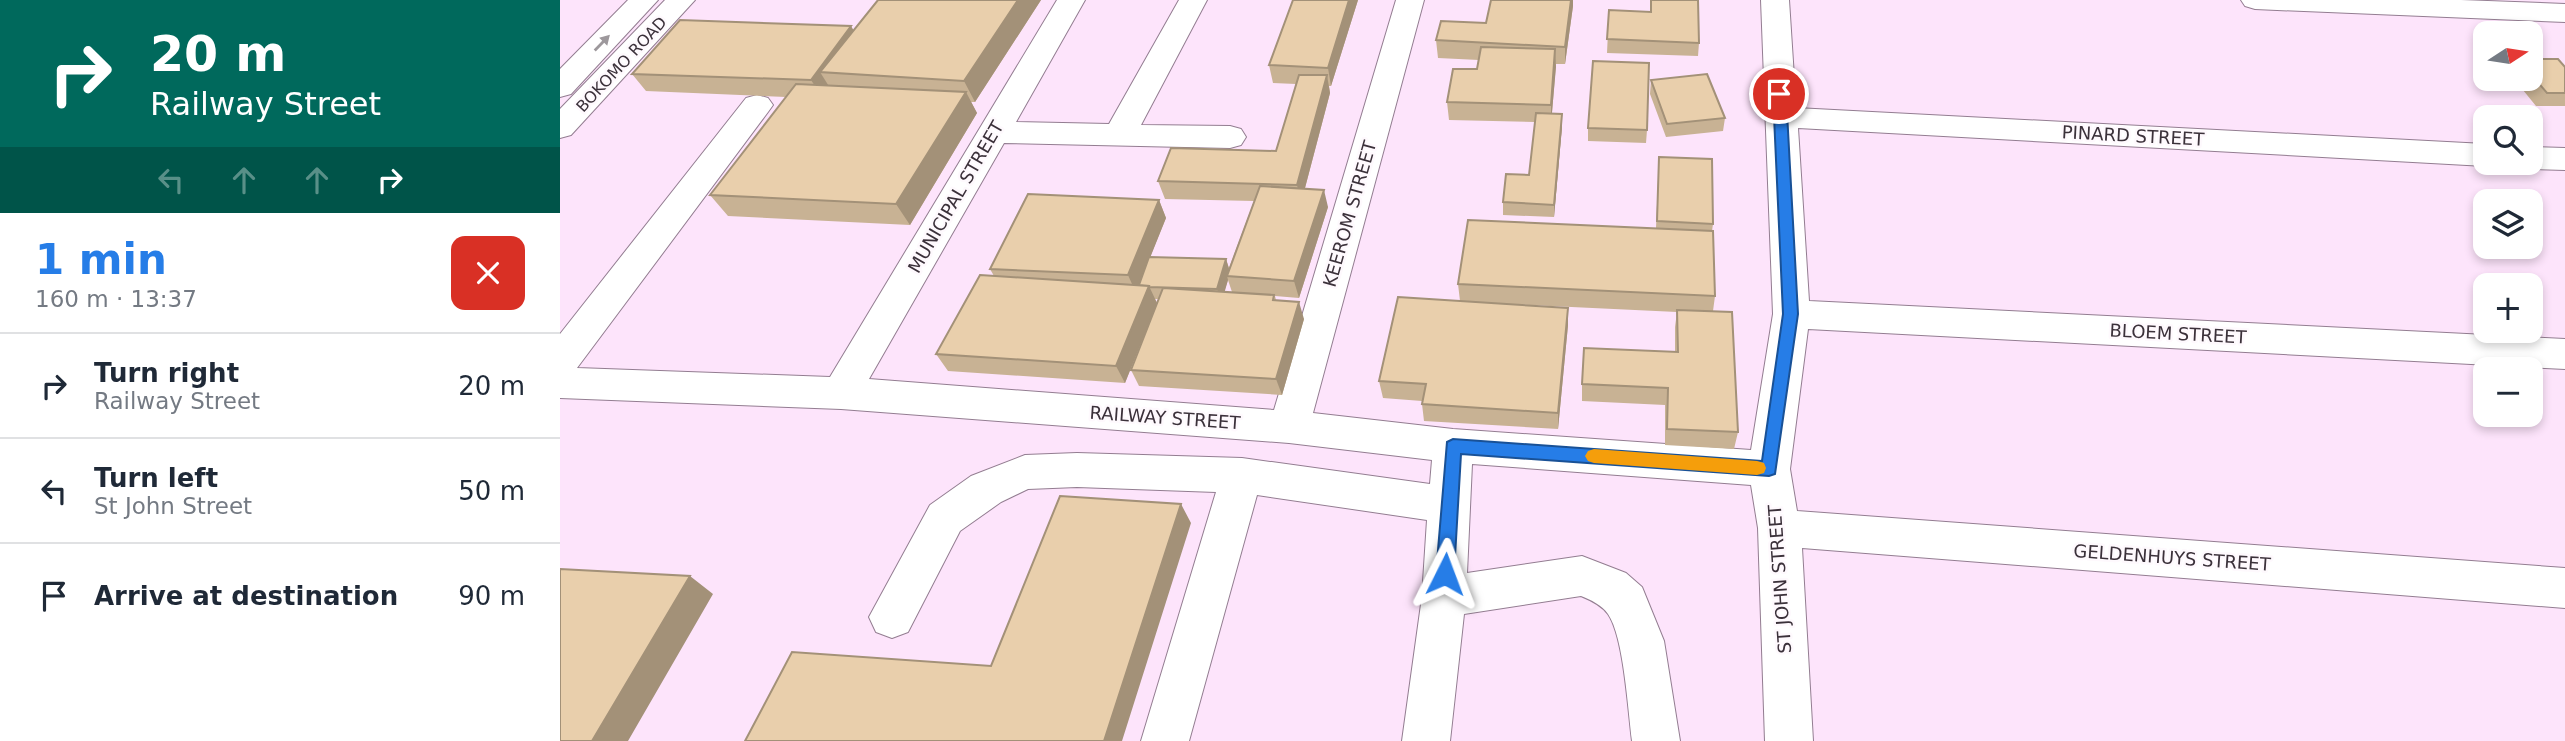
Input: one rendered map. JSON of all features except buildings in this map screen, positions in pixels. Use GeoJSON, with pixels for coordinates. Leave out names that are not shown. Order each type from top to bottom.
{"type":"FeatureCollection","features":[{"type":"Feature","properties":{"kind":"street","name":"BOKOMO ROAD"},"geometry":{"type":"LineString","coordinates":[[560,87],[644,0]]}},
{"type":"Feature","properties":{"kind":"street","name":"BOKOMO ROAD"},"geometry":{"type":"LineString","coordinates":[[560,128],[681,0]]}},
{"type":"Feature","properties":{"kind":"street","name":"MUNICIPAL STREET"},"geometry":{"type":"LineString","coordinates":[[841,393],[1071,0]]}},
{"type":"Feature","properties":{"kind":"street"},"geometry":{"type":"LineString","coordinates":[[1119,135],[1193,0]]}},
{"type":"Feature","properties":{"kind":"street","name":"KEEROM STREET"},"geometry":{"type":"LineString","coordinates":[[1289,428],[1410,0]]}},
{"type":"Feature","properties":{"kind":"street","name":"ST JOHN STREET"},"geometry":{"type":"LineString","coordinates":[[1775,0],[1791,314],[1769,469],[1779,528],[1789,741]]}},
{"type":"Feature","properties":{"kind":"street"},"geometry":{"type":"LineString","coordinates":[[2255,0],[2565,13]]}},
{"type":"Feature","properties":{"kind":"street"},"geometry":{"type":"LineString","coordinates":[[560,362],[757,105]]}},
{"type":"Feature","properties":{"kind":"street","name":"PINARD STREET"},"geometry":{"type":"LineString","coordinates":[[1780,117],[2473,154]]}},
{"type":"Feature","properties":{"kind":"street"},"geometry":{"type":"LineString","coordinates":[[994,132],[1230,137]]}},
{"type":"Feature","properties":{"kind":"street"},"geometry":{"type":"LineString","coordinates":[[2543,158],[2565,159]]}},
{"type":"Feature","properties":{"kind":"street","name":"BLOEM STREET"},"geometry":{"type":"LineString","coordinates":[[1791,314],[2565,354]]}},
{"type":"Feature","properties":{"kind":"street","name":"RAILWAY STREET"},"geometry":{"type":"LineString","coordinates":[[560,383],[841,393],[1289,428],[1453,446],[1769,469]]}},
{"type":"Feature","properties":{"kind":"street"},"geometry":{"type":"LineString","coordinates":[[1426,741],[1444,597],[1453,446]]}},
{"type":"Feature","properties":{"kind":"street"},"geometry":{"type":"LineString","coordinates":[[892,617],[945,518],[986,489],[1025,471],[1242,475],[1449,505]]}},
{"type":"Feature","properties":{"kind":"street"},"geometry":{"type":"LineString","coordinates":[[1165,741],[1242,475]]}},
{"type":"Feature","properties":{"kind":"street","name":"GELDENHUYS STREET"},"geometry":{"type":"LineString","coordinates":[[1779,528],[2565,588]]}},
{"type":"Feature","properties":{"kind":"street"},"geometry":{"type":"LineString","coordinates":[[1444,597],[1582,576],[1609,587],[1626,601],[1640,641],[1656,741]]}},
{"type":"Feature","properties":{"kind":"slow traffic"},"geometry":{"type":"LineString","coordinates":[[1594,456],[1757,468]]}},
{"type":"Feature","properties":{"kind":"route"},"geometry":{"type":"LineString","coordinates":[[1445,574],[1453,446],[1769,469],[1791,314],[1779,94]]}}]}
